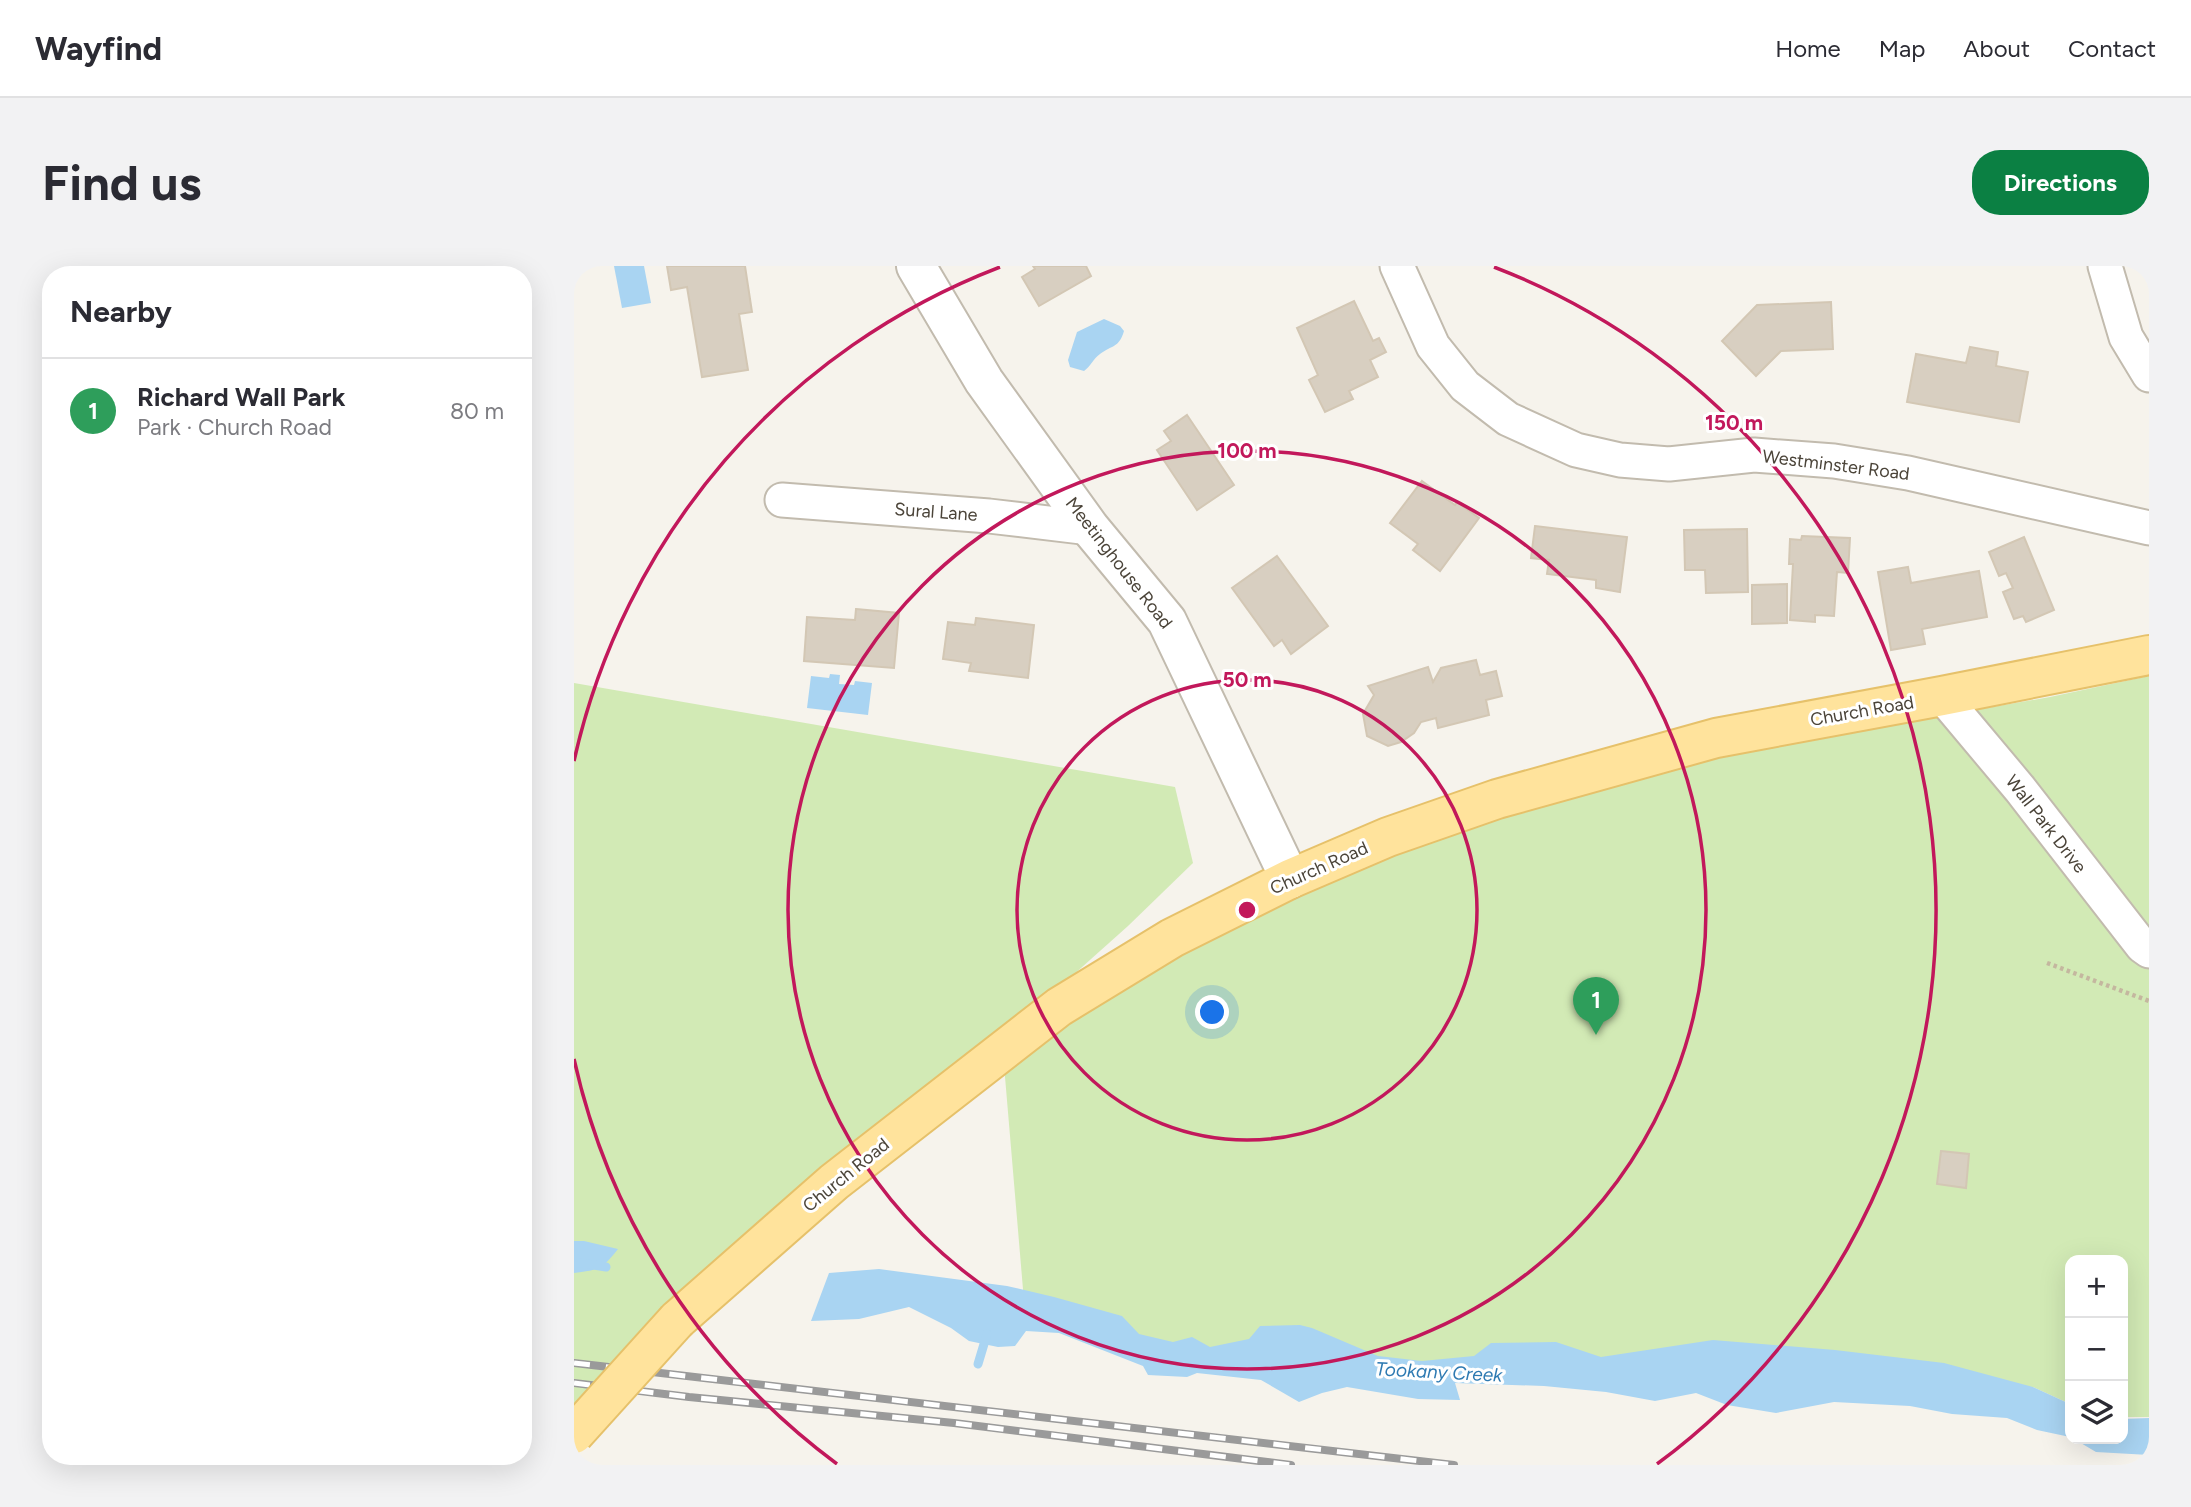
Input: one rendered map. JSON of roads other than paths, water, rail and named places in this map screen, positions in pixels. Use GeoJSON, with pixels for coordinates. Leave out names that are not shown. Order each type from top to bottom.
{"type":"FeatureCollection","features":[{"type":"Feature","properties":{"kind":"main road","name":"Church Road"},"geometry":{"type":"LineString","coordinates":[[574,1434],[677,1320],[834,1182],[1059,1007],[1172,938],[1290,879],[1388,837],[1497,799],[1716,738],[2149,654]]}},
{"type":"Feature","properties":{"kind":"street","name":"Meetinghouse Road"},"geometry":{"type":"LineString","coordinates":[[916,266],[984,382],[1090,528],[1167,621],[1290,879]]}},
{"type":"Feature","properties":{"kind":"street","name":"Westminster Road"},"geometry":{"type":"LineString","coordinates":[[1397,266],[1433,346],[1465,386],[1508,418],[1576,450],[1620,460],[1669,464],[1754,455],[1835,461],[1908,473],[2149,528]]}},
{"type":"Feature","properties":{"kind":"street"},"geometry":{"type":"LineString","coordinates":[[2105,266],[2126,337],[2149,375]]}},
{"type":"Feature","properties":{"kind":"street","name":"Sural Lane"},"geometry":{"type":"LineString","coordinates":[[782,500],[989,516],[1090,528]]}},
{"type":"Feature","properties":{"kind":"street","name":"Wall Park Drive"},"geometry":{"type":"LineString","coordinates":[[1942,696],[2020,789],[2142,946],[2149,951]]}},
{"type":"Feature","properties":{"kind":"water"},"geometry":{"type":"Polygon","coordinates":[[[614,266],[644,266],[651,303],[622,308],[614,266]]]}},
{"type":"Feature","properties":{"kind":"water"},"geometry":{"type":"Polygon","coordinates":[[[1104,319],[1120,326],[1124,331],[1120,340],[1098,356],[1084,371],[1070,367],[1068,360],[1077,332],[1104,319]]]}},
{"type":"Feature","properties":{"kind":"water"},"geometry":{"type":"Polygon","coordinates":[[[830,674],[840,675],[839,684],[854,685],[855,681],[872,683],[868,715],[807,708],[811,676],[829,678],[830,674]]]}},
{"type":"Feature","properties":{"kind":"water"},"geometry":{"type":"Polygon","coordinates":[[[574,1241],[618,1249],[599,1267],[574,1273],[574,1241]]]}},
{"type":"Feature","properties":{"kind":"water"},"geometry":{"type":"Polygon","coordinates":[[[879,1269],[1007,1286],[1122,1316],[1139,1334],[1173,1342],[1192,1337],[1210,1347],[1249,1339],[1260,1326],[1300,1325],[1378,1356],[1422,1361],[1474,1356],[1491,1343],[1556,1342],[1601,1357],[1713,1340],[1835,1350],[1944,1363],[2033,1387],[2065,1402],[2065,1436],[2037,1430],[2007,1418],[1952,1414],[1910,1406],[1834,1402],[1776,1413],[1727,1405],[1696,1393],[1655,1401],[1606,1392],[1544,1386],[1455,1383],[1460,1400],[1418,1399],[1347,1387],[1299,1402],[1261,1380],[1197,1373],[1187,1377],[1148,1375],[1143,1366],[1059,1333],[1026,1331],[1015,1346],[998,1347],[969,1341],[951,1328],[909,1307],[859,1319],[811,1321],[829,1273],[879,1269]]]}},
{"type":"Feature","properties":{"kind":"water"},"geometry":{"type":"Polygon","coordinates":[[[2149,1418],[2149,1455],[2096,1452],[2082,1444],[2128,1444],[2128,1419],[2149,1418]]]}},
{"type":"Feature","properties":{"kind":"waterway","name":"Tookany Creek"},"geometry":{"type":"LineString","coordinates":[[574,1262],[606,1267]]}},
{"type":"Feature","properties":{"kind":"waterway"},"geometry":{"type":"LineString","coordinates":[[978,1364],[987,1334]]}},
{"type":"Feature","properties":{"kind":"railway"},"geometry":{"type":"LineString","coordinates":[[574,1363],[1454,1465]]}},
{"type":"Feature","properties":{"kind":"railway"},"geometry":{"type":"LineString","coordinates":[[574,1383],[954,1423],[1291,1465]]}},
{"type":"Feature","properties":{"kind":"place","name":"Richard Wall Park"},"geometry":{"type":"Point","coordinates":[1596,1035]}}]}
